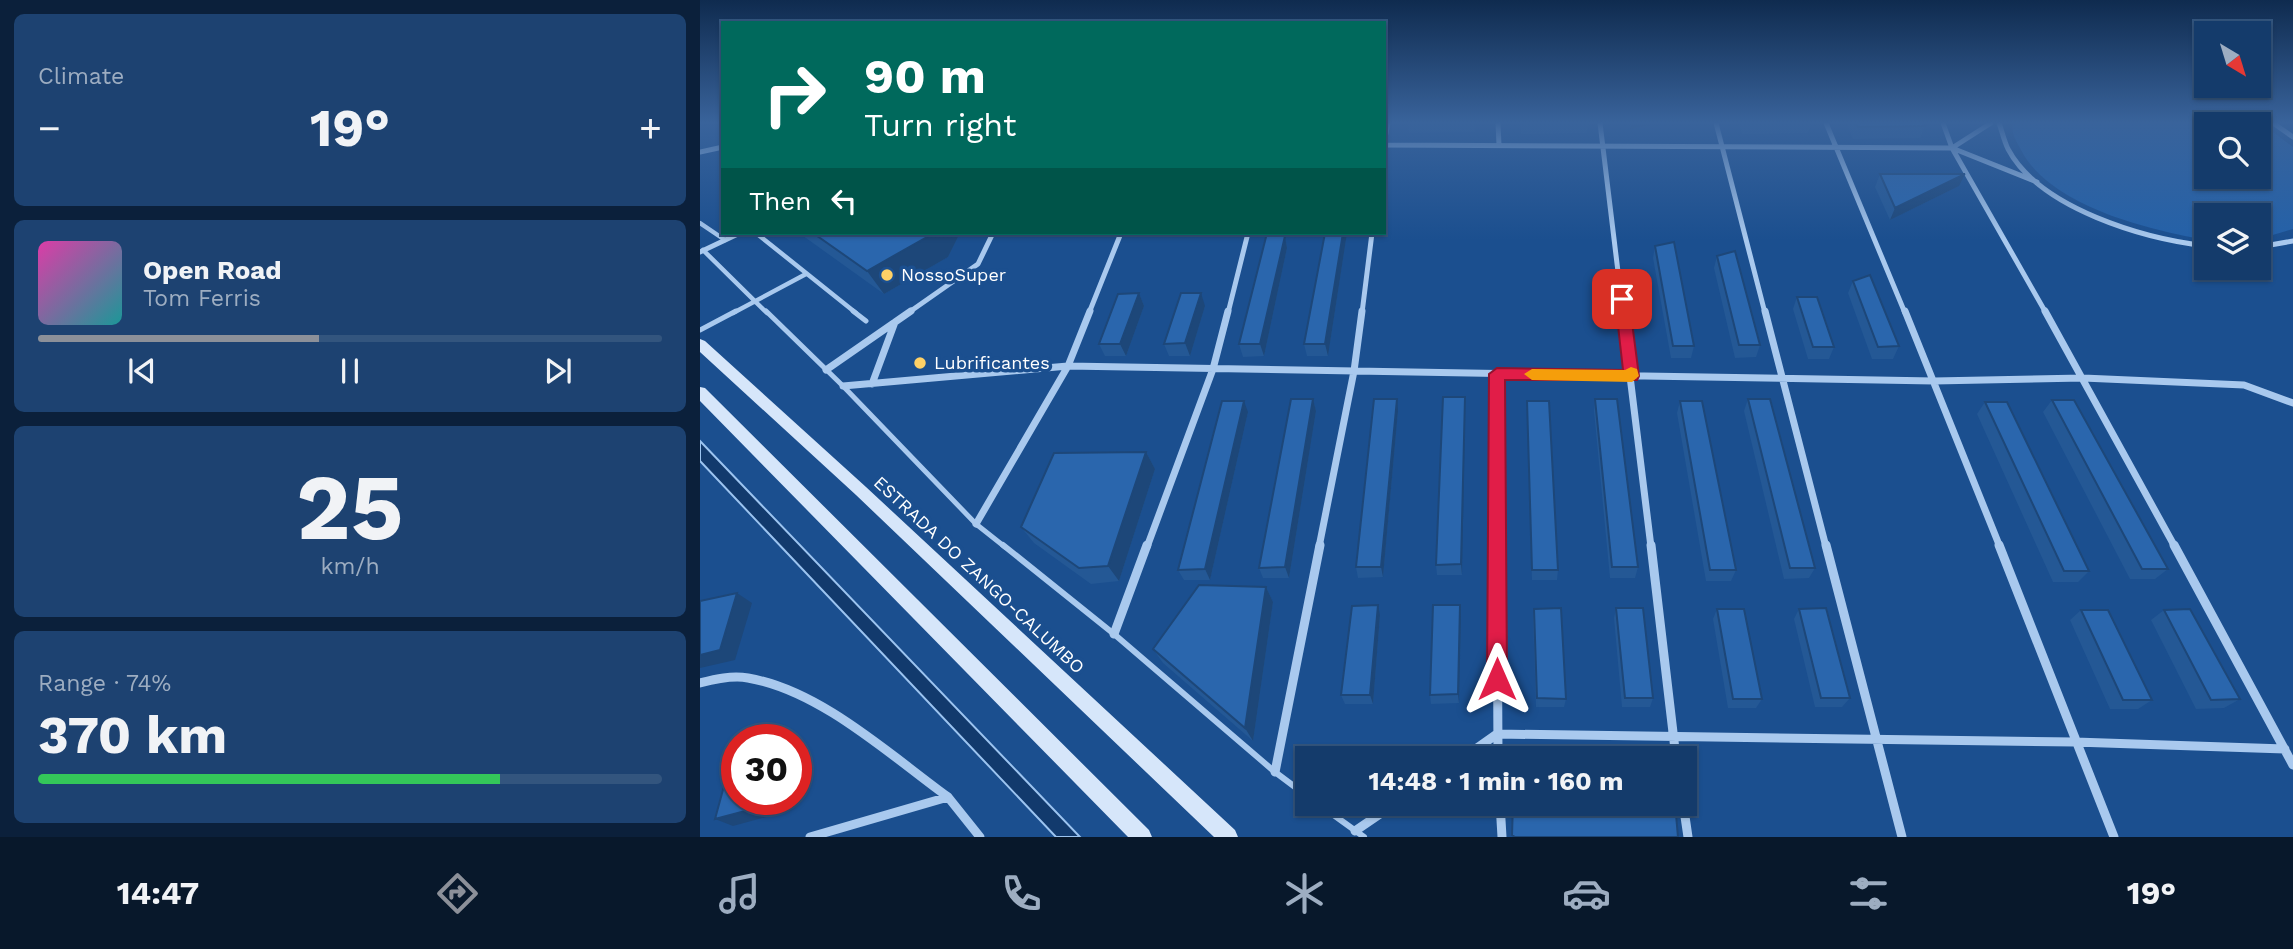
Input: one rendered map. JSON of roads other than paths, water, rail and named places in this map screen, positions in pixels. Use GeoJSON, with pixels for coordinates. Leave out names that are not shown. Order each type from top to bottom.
{"type":"FeatureCollection","features":[{"type":"Feature","properties":{"kind":"main road","name":"ESTRADA DO ZANGO-CALUMBO"},"geometry":{"type":"LineString","coordinates":[[700,344],[861,491],[1228,837]]}},
{"type":"Feature","properties":{"kind":"main road"},"geometry":{"type":"LineString","coordinates":[[700,393],[1142,837]]}},
{"type":"Feature","properties":{"kind":"street"},"geometry":{"type":"LineString","coordinates":[[1605,162],[1675,746]]}},
{"type":"Feature","properties":{"kind":"street"},"geometry":{"type":"LineString","coordinates":[[1727,162],[1902,837]]}},
{"type":"Feature","properties":{"kind":"street"},"geometry":{"type":"LineString","coordinates":[[1843,162],[1934,381],[2114,837]]}},
{"type":"Feature","properties":{"kind":"street"},"geometry":{"type":"LineString","coordinates":[[1960,162],[2083,378],[2293,765]]}},
{"type":"Feature","properties":{"kind":"street"},"geometry":{"type":"LineString","coordinates":[[1987,162],[2037,182],[2080,209],[2134,232],[2194,244]]}},
{"type":"Feature","properties":{"kind":"street"},"geometry":{"type":"LineString","coordinates":[[2016,162],[2037,182]]}},
{"type":"Feature","properties":{"kind":"street"},"geometry":{"type":"LineString","coordinates":[[702,251],[736,235]]}},
{"type":"Feature","properties":{"kind":"street"},"geometry":{"type":"LineString","coordinates":[[826,370],[978,264],[992,235]]}},
{"type":"Feature","properties":{"kind":"street"},"geometry":{"type":"LineString","coordinates":[[976,524],[1068,366],[1120,235]]}},
{"type":"Feature","properties":{"kind":"street"},"geometry":{"type":"LineString","coordinates":[[1114,634],[1213,369],[1247,235]]}},
{"type":"Feature","properties":{"kind":"street"},"geometry":{"type":"LineString","coordinates":[[1275,772],[1354,371],[1372,235]]}},
{"type":"Feature","properties":{"kind":"street"},"geometry":{"type":"LineString","coordinates":[[2271,245],[2293,241]]}},
{"type":"Feature","properties":{"kind":"street"},"geometry":{"type":"LineString","coordinates":[[872,384],[895,322]]}},
{"type":"Feature","properties":{"kind":"street"},"geometry":{"type":"LineString","coordinates":[[843,386],[1068,366],[1934,381],[2083,378],[2244,385],[2293,403]]}},
{"type":"Feature","properties":{"kind":"street"},"geometry":{"type":"LineString","coordinates":[[1497,374],[1498,746]]}},
{"type":"Feature","properties":{"kind":"street"},"geometry":{"type":"LineString","coordinates":[[700,683],[748,678],[792,691],[812,701],[948,797],[980,837]]}},
{"type":"Feature","properties":{"kind":"street"},"geometry":{"type":"LineString","coordinates":[[1480,746],[1497,734],[2075,742],[2285,749]]}},
{"type":"Feature","properties":{"kind":"street"},"geometry":{"type":"LineString","coordinates":[[810,837],[948,797]]}},
{"type":"Feature","properties":{"kind":"street"},"geometry":{"type":"LineString","coordinates":[[1359,834],[1380,816]]}},
{"type":"Feature","properties":{"kind":"street"},"geometry":{"type":"LineString","coordinates":[[1501,816],[1502,837]]}},
{"type":"Feature","properties":{"kind":"street"},"geometry":{"type":"LineString","coordinates":[[1685,816],[1688,837]]}},
{"type":"Feature","properties":{"kind":"lane"},"geometry":{"type":"LineString","coordinates":[[700,223],[725,240]]}},
{"type":"Feature","properties":{"kind":"lane"},"geometry":{"type":"LineString","coordinates":[[758,235],[866,321]]}},
{"type":"Feature","properties":{"kind":"lane"},"geometry":{"type":"LineString","coordinates":[[702,251],[843,386],[976,524],[1114,634],[1295,787]]}},
{"type":"Feature","properties":{"kind":"lane"},"geometry":{"type":"LineString","coordinates":[[700,330],[806,274]]}},
{"type":"Feature","properties":{"kind":"lane"},"geometry":{"type":"LineString","coordinates":[[1335,816],[1359,834]]}},
{"type":"Feature","properties":{"kind":"place","name":"NossoSuper"},"geometry":{"type":"Point","coordinates":[887,275]}},
{"type":"Feature","properties":{"kind":"place","name":"Lubrificantes"},"geometry":{"type":"Point","coordinates":[920,363]}}]}
